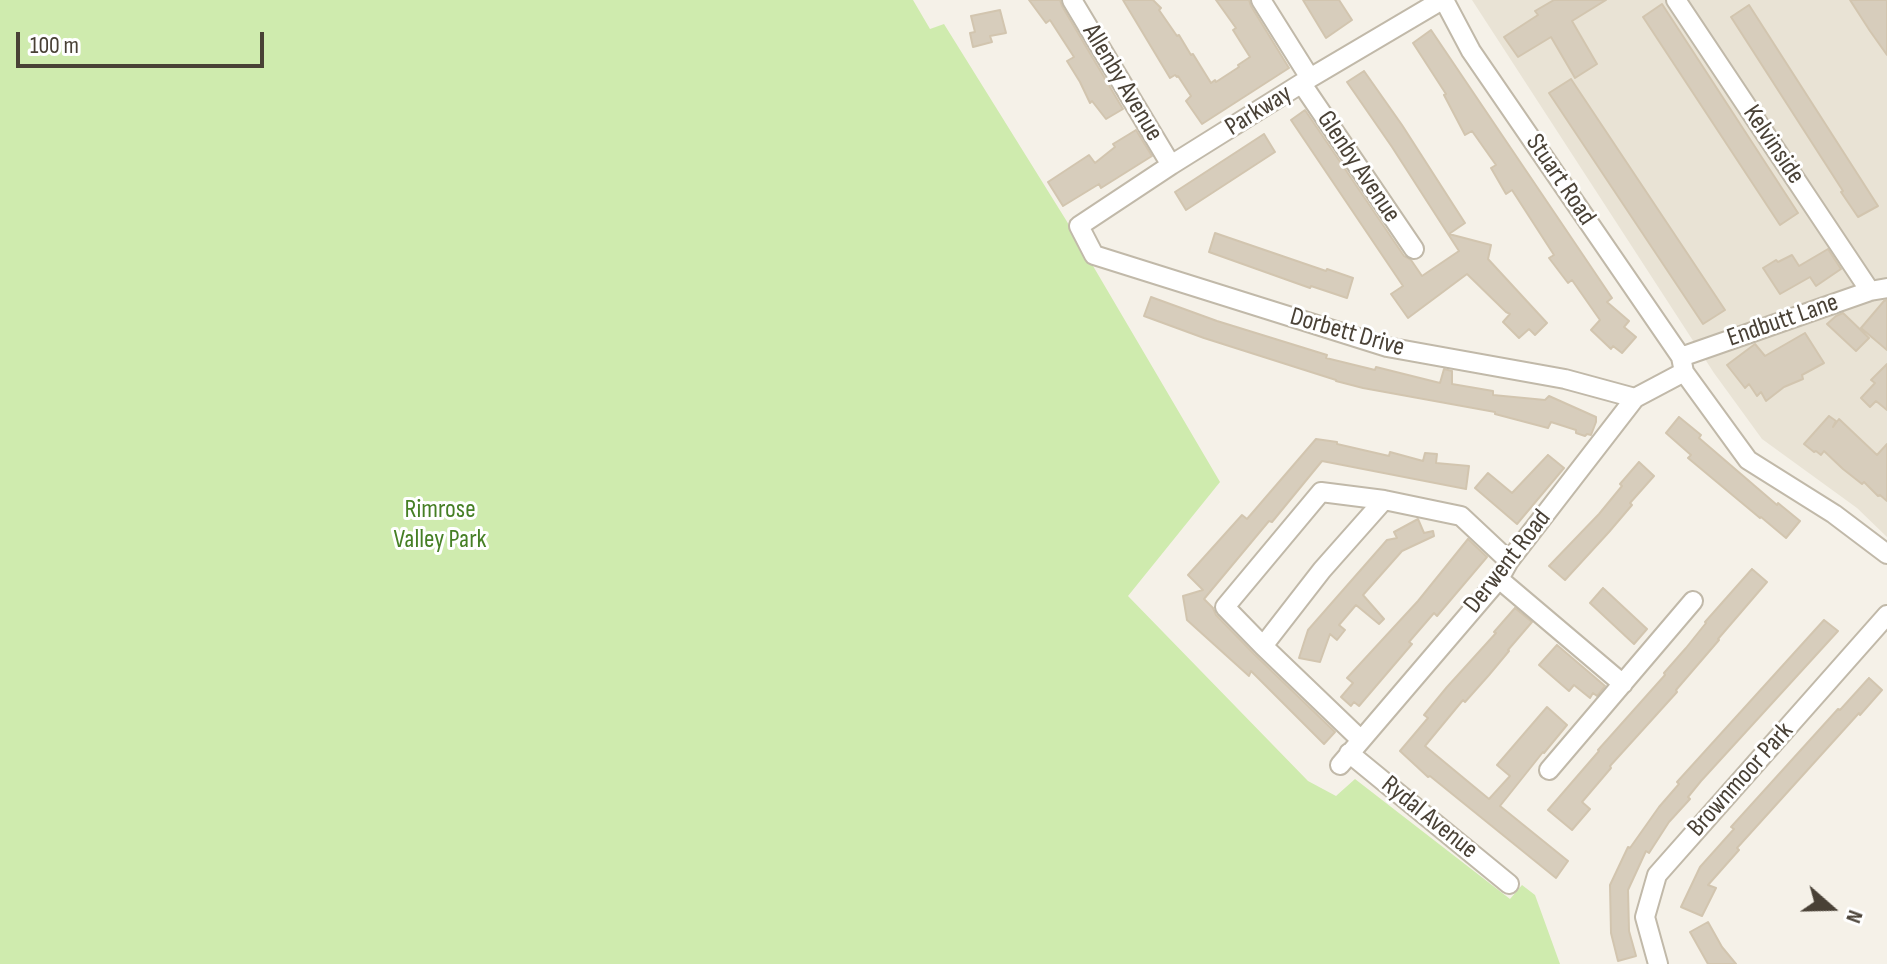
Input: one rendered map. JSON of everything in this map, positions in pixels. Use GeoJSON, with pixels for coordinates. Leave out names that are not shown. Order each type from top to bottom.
{"type":"FeatureCollection","features":[{"type":"Feature","properties":{"kind":"street","name":"Allenby Avenue"},"geometry":{"type":"LineString","coordinates":[[1072,0],[1171,165]]}},
{"type":"Feature","properties":{"kind":"street","name":"Glenby Avenue"},"geometry":{"type":"LineString","coordinates":[[1261,0],[1306,81],[1414,249]]}},
{"type":"Feature","properties":{"kind":"street","name":"Parkway"},"geometry":{"type":"LineString","coordinates":[[1079,226],[1306,81],[1443,0]]}},
{"type":"Feature","properties":{"kind":"street","name":"Stuart Road"},"geometry":{"type":"LineString","coordinates":[[1443,0],[1471,51],[1748,460],[1834,514],[1887,554]]}},
{"type":"Feature","properties":{"kind":"street","name":"Kelvinside"},"geometry":{"type":"LineString","coordinates":[[1676,0],[1879,289]]}},
{"type":"Feature","properties":{"kind":"street","name":"Dorbett Drive"},"geometry":{"type":"LineString","coordinates":[[1079,226],[1094,255],[1387,347],[1565,379],[1635,398]]}},
{"type":"Feature","properties":{"kind":"street","name":"Endbutt Lane"},"geometry":{"type":"LineString","coordinates":[[1682,364],[1879,289]]}},
{"type":"Feature","properties":{"kind":"street","name":"Derwent Road"},"geometry":{"type":"LineString","coordinates":[[1350,752],[1499,579],[1509,561],[1635,398],[1682,364]]}},
{"type":"Feature","properties":{"kind":"street","name":"Rydal Avenue"},"geometry":{"type":"LineString","coordinates":[[1384,500],[1321,492],[1225,607],[1263,646],[1350,752],[1509,884]]}},
{"type":"Feature","properties":{"kind":"street"},"geometry":{"type":"LineString","coordinates":[[1263,646],[1322,570],[1384,500],[1461,516],[1509,561]]}},
{"type":"Feature","properties":{"kind":"street"},"geometry":{"type":"LineString","coordinates":[[1499,579],[1623,684]]}},
{"type":"Feature","properties":{"kind":"street"},"geometry":{"type":"LineString","coordinates":[[1549,770],[1693,601]]}},
{"type":"Feature","properties":{"kind":"street","name":"Brownmoor Park"},"geometry":{"type":"LineString","coordinates":[[1658,964],[1645,917],[1657,875],[1887,615]]}},
{"type":"Feature","properties":{"kind":"shaded area"},"geometry":{"type":"Polygon","coordinates":[[[1472,0],[1887,0],[1887,537],[1857,508],[1762,439],[1714,373],[1472,0]]]}},
{"type":"Feature","properties":{"kind":"green space","name":"Rimrose Valley Park"},"geometry":{"type":"Polygon","coordinates":[[[0,0],[913,0],[930,29],[944,24],[1066,220],[1220,482],[1128,596],[1308,781],[1336,796],[1355,779],[1510,899],[1522,885],[1535,895],[1560,964],[0,964],[0,0]]]}},
{"type":"Feature","properties":{"kind":"building"},"geometry":{"type":"Polygon","coordinates":[[[1029,0],[1060,0],[1123,109],[1106,119],[1092,101],[1090,103],[1067,61],[1074,57],[1050,20],[1046,23],[1029,0]]]}},
{"type":"Feature","properties":{"kind":"building"},"geometry":{"type":"Polygon","coordinates":[[[1123,0],[1153,0],[1211,83],[1250,57],[1233,30],[1236,28],[1216,0],[1249,0],[1289,68],[1202,124],[1186,101],[1191,96],[1178,76],[1170,78],[1123,0]]]}},
{"type":"Feature","properties":{"kind":"building"},"geometry":{"type":"Polygon","coordinates":[[[1303,0],[1339,0],[1352,20],[1326,38],[1303,0]]]}},
{"type":"Feature","properties":{"kind":"building"},"geometry":{"type":"Polygon","coordinates":[[[1554,0],[1606,0],[1572,21],[1597,64],[1575,78],[1551,37],[1518,57],[1504,37],[1538,15],[1535,11],[1554,0]]]}},
{"type":"Feature","properties":{"kind":"building"},"geometry":{"type":"Polygon","coordinates":[[[1850,0],[1887,0],[1887,55],[1870,31],[1850,0]]]}},
{"type":"Feature","properties":{"kind":"building"},"geometry":{"type":"Polygon","coordinates":[[[1662,4],[1798,213],[1780,225],[1643,17],[1662,4]]]}},
{"type":"Feature","properties":{"kind":"building"},"geometry":{"type":"Polygon","coordinates":[[[1749,5],[1878,206],[1858,217],[1841,192],[1731,17],[1749,5]]]}},
{"type":"Feature","properties":{"kind":"building"},"geometry":{"type":"Polygon","coordinates":[[[1000,10],[1006,33],[990,36],[992,42],[973,47],[970,33],[975,32],[971,16],[1000,10]]]}},
{"type":"Feature","properties":{"kind":"building"},"geometry":{"type":"Polygon","coordinates":[[[1431,30],[1612,298],[1607,302],[1629,321],[1624,327],[1636,337],[1622,353],[1613,346],[1611,349],[1591,330],[1600,320],[1572,280],[1568,283],[1549,258],[1554,255],[1512,190],[1506,194],[1491,168],[1496,165],[1472,131],[1465,135],[1446,94],[1413,43],[1431,30]]]}},
{"type":"Feature","properties":{"kind":"building"},"geometry":{"type":"Polygon","coordinates":[[[1364,71],[1465,223],[1449,234],[1491,245],[1488,259],[1547,323],[1535,335],[1529,329],[1519,338],[1503,322],[1510,314],[1467,274],[1408,318],[1391,294],[1403,286],[1291,120],[1305,110],[1404,256],[1411,260],[1422,276],[1459,251],[1347,82],[1364,71]]]}},
{"type":"Feature","properties":{"kind":"building"},"geometry":{"type":"Polygon","coordinates":[[[1571,79],[1725,310],[1703,324],[1549,93],[1571,79]]]}},
{"type":"Feature","properties":{"kind":"building"},"geometry":{"type":"Polygon","coordinates":[[[1136,130],[1152,156],[1101,188],[1099,184],[1063,206],[1048,182],[1089,155],[1095,163],[1115,147],[1113,144],[1136,130]]]}},
{"type":"Feature","properties":{"kind":"building"},"geometry":{"type":"Polygon","coordinates":[[[1264,134],[1275,152],[1186,210],[1175,192],[1264,134]]]}},
{"type":"Feature","properties":{"kind":"building"},"geometry":{"type":"Polygon","coordinates":[[[1215,233],[1353,278],[1347,298],[1209,252],[1215,233]]]}},
{"type":"Feature","properties":{"kind":"building"},"geometry":{"type":"Polygon","coordinates":[[[1828,249],[1841,269],[1816,286],[1810,277],[1780,294],[1763,268],[1792,255],[1799,266],[1828,249]]]}},
{"type":"Feature","properties":{"kind":"building"},"geometry":{"type":"Polygon","coordinates":[[[1151,297],[1327,355],[1326,358],[1440,383],[1444,369],[1452,371],[1452,384],[1493,391],[1493,395],[1545,400],[1549,396],[1596,417],[1596,422],[1591,435],[1585,436],[1551,422],[1548,428],[1495,412],[1336,381],[1144,316],[1151,297]]]}},
{"type":"Feature","properties":{"kind":"building"},"geometry":{"type":"Polygon","coordinates":[[[1887,300],[1887,350],[1861,328],[1887,300]]]}},
{"type":"Feature","properties":{"kind":"building"},"geometry":{"type":"Polygon","coordinates":[[[1843,313],[1869,338],[1856,351],[1827,324],[1843,313]]]}},
{"type":"Feature","properties":{"kind":"building"},"geometry":{"type":"Polygon","coordinates":[[[1805,333],[1824,363],[1766,401],[1761,392],[1757,396],[1749,384],[1745,388],[1727,365],[1755,344],[1765,356],[1805,333]]]}},
{"type":"Feature","properties":{"kind":"building"},"geometry":{"type":"Polygon","coordinates":[[[1887,364],[1887,410],[1876,401],[1870,407],[1861,398],[1875,383],[1871,380],[1887,364]]]}},
{"type":"Feature","properties":{"kind":"building"},"geometry":{"type":"Polygon","coordinates":[[[1829,416],[1836,421],[1833,427],[1839,419],[1877,455],[1887,444],[1887,501],[1824,451],[1821,455],[1804,444],[1829,416]]]}},
{"type":"Feature","properties":{"kind":"building"},"geometry":{"type":"Polygon","coordinates":[[[1679,417],[1701,435],[1699,438],[1800,521],[1786,538],[1688,458],[1691,455],[1666,433],[1679,417]]]}},
{"type":"Feature","properties":{"kind":"building"},"geometry":{"type":"Polygon","coordinates":[[[1316,439],[1423,461],[1425,453],[1437,454],[1436,463],[1469,466],[1466,489],[1322,461],[1204,599],[1254,654],[1335,732],[1324,744],[1251,671],[1249,676],[1187,620],[1183,596],[1203,590],[1188,575],[1242,515],[1247,519],[1316,439]]]}},
{"type":"Feature","properties":{"kind":"building"},"geometry":{"type":"Polygon","coordinates":[[[1548,455],[1564,468],[1517,524],[1475,488],[1488,473],[1512,493],[1548,455]]]}},
{"type":"Feature","properties":{"kind":"building"},"geometry":{"type":"Polygon","coordinates":[[[1639,462],[1654,476],[1565,580],[1549,566],[1599,514],[1639,462]]]}},
{"type":"Feature","properties":{"kind":"building"},"geometry":{"type":"Polygon","coordinates":[[[1418,519],[1424,533],[1433,531],[1434,536],[1402,551],[1363,595],[1384,619],[1379,624],[1356,605],[1339,625],[1345,630],[1337,640],[1330,634],[1320,662],[1299,658],[1308,630],[1387,540],[1397,538],[1394,532],[1418,519]]]}},
{"type":"Feature","properties":{"kind":"building"},"geometry":{"type":"Polygon","coordinates":[[[1468,539],[1487,557],[1437,616],[1434,613],[1409,642],[1412,644],[1359,706],[1354,702],[1351,706],[1341,697],[1353,683],[1347,678],[1418,601],[1468,539]]]}},
{"type":"Feature","properties":{"kind":"building"},"geometry":{"type":"Polygon","coordinates":[[[1752,569],[1767,582],[1677,692],[1610,766],[1582,802],[1590,809],[1572,830],[1548,810],[1752,569]]]}},
{"type":"Feature","properties":{"kind":"building"},"geometry":{"type":"Polygon","coordinates":[[[1603,588],[1647,629],[1634,644],[1590,603],[1603,588]]]}},
{"type":"Feature","properties":{"kind":"building"},"geometry":{"type":"Polygon","coordinates":[[[1515,608],[1532,622],[1425,746],[1489,799],[1510,776],[1497,765],[1547,707],[1567,725],[1500,806],[1568,861],[1556,878],[1428,777],[1400,751],[1428,718],[1424,715],[1515,608]]]}},
{"type":"Feature","properties":{"kind":"building"},"geometry":{"type":"Polygon","coordinates":[[[1824,620],[1838,631],[1701,781],[1649,853],[1646,851],[1628,890],[1629,931],[1636,956],[1618,961],[1611,933],[1610,885],[1628,847],[1679,784],[1677,782],[1824,620]]]}},
{"type":"Feature","properties":{"kind":"building"},"geometry":{"type":"Polygon","coordinates":[[[1557,645],[1605,686],[1597,696],[1593,693],[1590,698],[1574,685],[1569,691],[1539,665],[1557,645]]]}},
{"type":"Feature","properties":{"kind":"building"},"geometry":{"type":"Polygon","coordinates":[[[1869,678],[1882,690],[1737,848],[1739,850],[1708,885],[1716,888],[1702,916],[1681,907],[1700,867],[1734,829],[1731,827],[1869,678]]]}},
{"type":"Feature","properties":{"kind":"building"},"geometry":{"type":"Polygon","coordinates":[[[1708,922],[1736,964],[1708,964],[1690,932],[1708,922]]]}}]}
